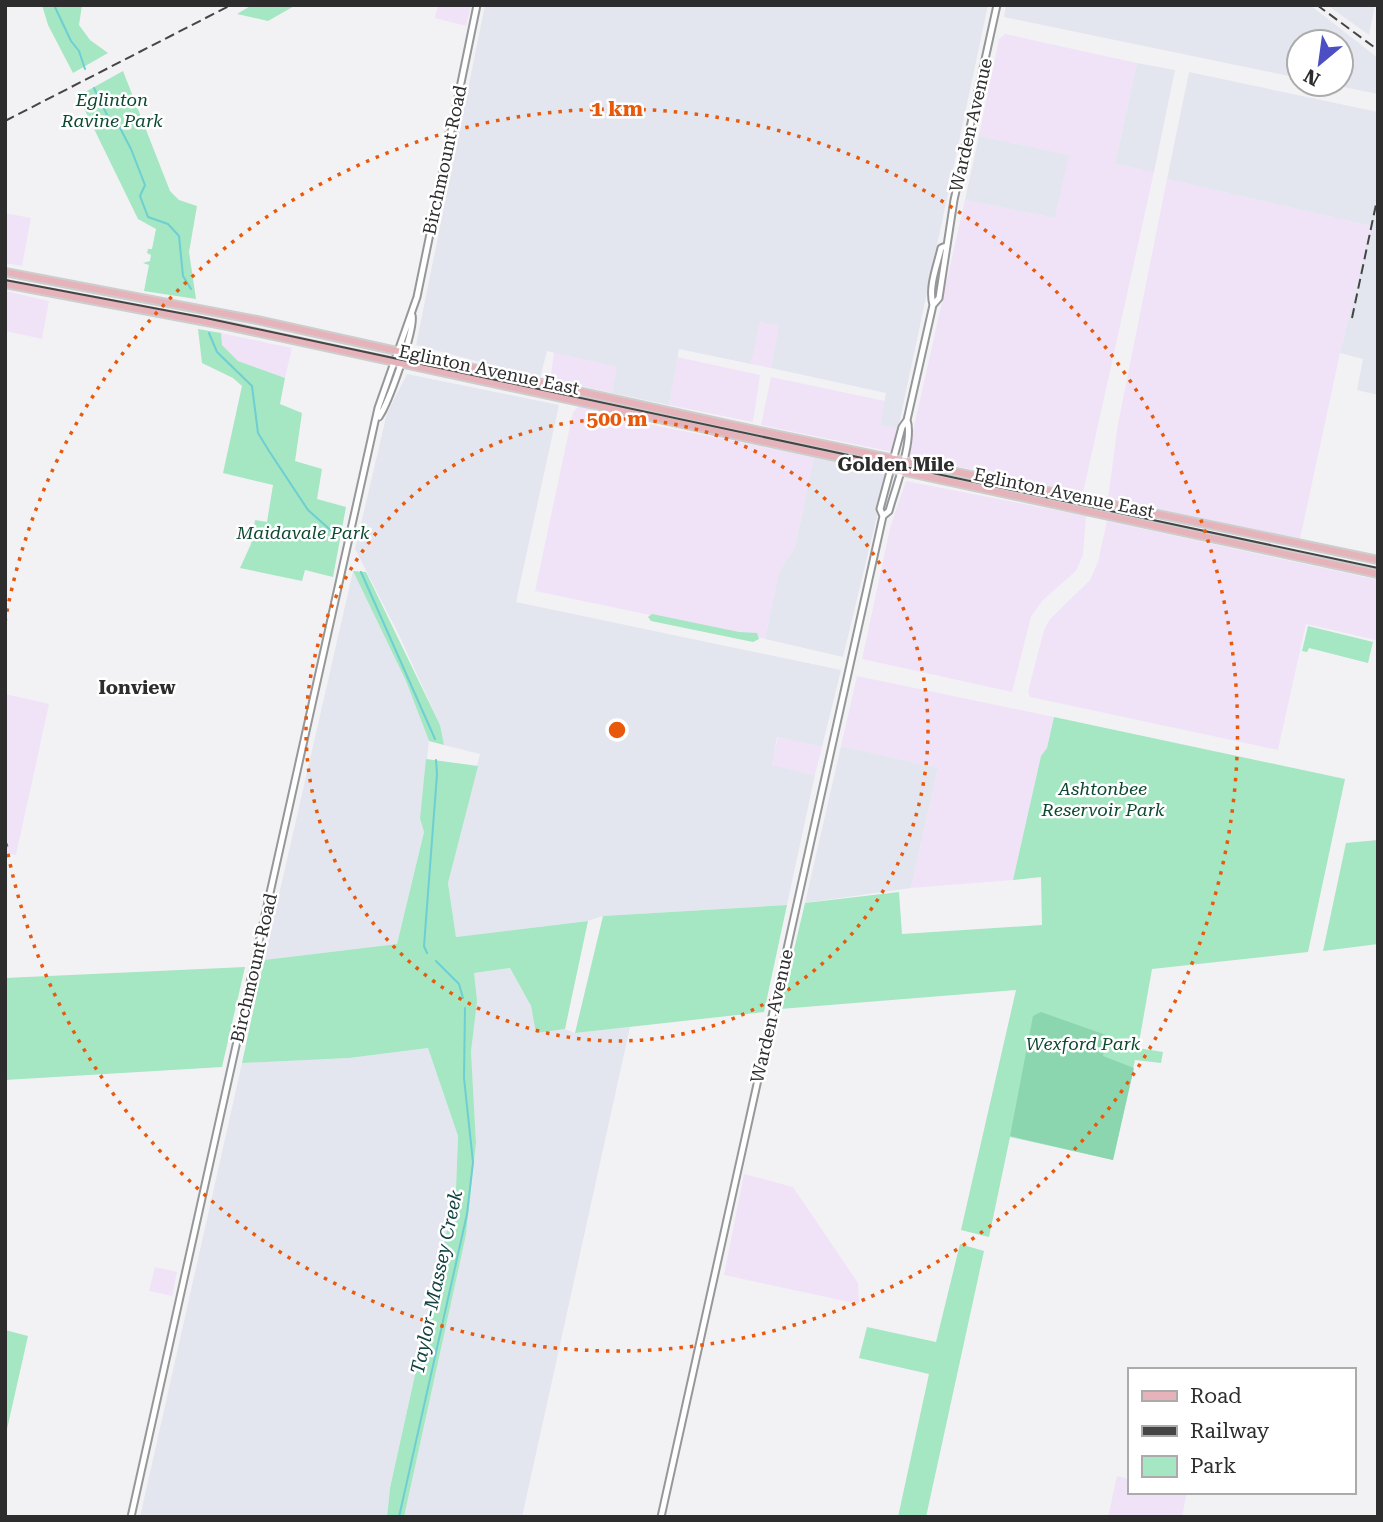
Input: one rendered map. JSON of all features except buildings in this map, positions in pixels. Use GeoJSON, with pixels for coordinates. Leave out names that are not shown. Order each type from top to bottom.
{"type":"FeatureCollection","features":[{"type":"Feature","properties":{"kind":"main road","name":"Birchmount Road"},"geometry":{"type":"LineString","coordinates":[[131,1517],[378,419],[412,315],[477,5]]}},
{"type":"Feature","properties":{"kind":"main road","name":"Warden Avenue"},"geometry":{"type":"LineString","coordinates":[[661,1517],[883,516],[880,509],[910,428],[907,420],[933,305],[931,296],[934,280],[941,248],[946,246],[997,5]]}},
{"type":"Feature","properties":{"kind":"main road","name":"Eglinton Avenue East"},"geometry":{"type":"LineString","coordinates":[[5,272],[110,290],[1378,560]]}},
{"type":"Feature","properties":{"kind":"main road","name":"Eglinton Avenue East"},"geometry":{"type":"LineString","coordinates":[[5,285],[228,326],[895,472],[1378,574]]}},
{"type":"Feature","properties":{"kind":"shaded area"},"geometry":{"type":"Polygon","coordinates":[[[438,5],[471,5],[466,26],[435,18],[438,5]]]}},
{"type":"Feature","properties":{"kind":"shaded area"},"geometry":{"type":"Polygon","coordinates":[[[485,5],[988,5],[898,429],[880,425],[886,393],[771,368],[779,326],[760,322],[751,364],[679,349],[669,405],[612,393],[617,367],[547,351],[540,378],[416,345],[485,5]]]}},
{"type":"Feature","properties":{"kind":"shaded area"},"geometry":{"type":"Polygon","coordinates":[[[1006,5],[1310,5],[1340,28],[1285,28],[1285,75],[1004,17],[1006,5]]]}},
{"type":"Feature","properties":{"kind":"shaded area"},"geometry":{"type":"Polygon","coordinates":[[[1327,5],[1375,5],[1369,35],[1327,5]]]}},
{"type":"Feature","properties":{"kind":"shaded area"},"geometry":{"type":"Polygon","coordinates":[[[1005,34],[1137,63],[1115,164],[1154,172],[1083,493],[912,457],[908,453],[965,200],[1055,218],[1068,155],[979,136],[999,39],[1005,34]]]}},
{"type":"Feature","properties":{"kind":"shaded area"},"geometry":{"type":"Polygon","coordinates":[[[1355,40],[1378,58],[1378,94],[1355,89],[1355,40]]]}},
{"type":"Feature","properties":{"kind":"shaded area"},"geometry":{"type":"Polygon","coordinates":[[[1137,63],[1175,70],[1154,172],[1115,164],[1137,63]]]}},
{"type":"Feature","properties":{"kind":"shaded area"},"geometry":{"type":"Polygon","coordinates":[[[1189,72],[1285,92],[1285,98],[1312,98],[1378,112],[1378,195],[1373,215],[1378,205],[1378,395],[1357,390],[1363,359],[1340,353],[1371,226],[1167,179],[1189,72]]]}},
{"type":"Feature","properties":{"kind":"shaded area"},"geometry":{"type":"Polygon","coordinates":[[[979,136],[1069,155],[1055,218],[965,200],[979,136]]]}},
{"type":"Feature","properties":{"kind":"shaded area"},"geometry":{"type":"Polygon","coordinates":[[[1167,179],[1371,226],[1340,353],[1300,539],[1108,498],[1118,424],[1167,179]]]}},
{"type":"Feature","properties":{"kind":"shaded area"},"geometry":{"type":"Polygon","coordinates":[[[5,213],[31,218],[22,266],[5,263],[5,213]]]}},
{"type":"Feature","properties":{"kind":"shaded area"},"geometry":{"type":"Polygon","coordinates":[[[5,291],[49,301],[42,339],[5,331],[5,291]]]}},
{"type":"Feature","properties":{"kind":"shaded area"},"geometry":{"type":"Polygon","coordinates":[[[759,322],[780,326],[771,368],[751,364],[759,322]]]}},
{"type":"Feature","properties":{"kind":"shaded area"},"geometry":{"type":"Polygon","coordinates":[[[221,333],[292,348],[285,378],[238,361],[222,345],[221,333]]]}},
{"type":"Feature","properties":{"kind":"shaded area"},"geometry":{"type":"Polygon","coordinates":[[[554,352],[618,367],[612,393],[554,380],[551,375],[554,352]]]}},
{"type":"Feature","properties":{"kind":"shaded area"},"geometry":{"type":"Polygon","coordinates":[[[677,357],[760,375],[753,422],[669,405],[677,357]]]}},
{"type":"Feature","properties":{"kind":"shaded area"},"geometry":{"type":"Polygon","coordinates":[[[407,374],[559,405],[516,602],[841,670],[822,747],[777,737],[772,765],[815,775],[787,905],[603,916],[587,921],[456,937],[448,883],[480,754],[444,745],[440,725],[399,635],[355,549],[387,413],[407,374]]]}},
{"type":"Feature","properties":{"kind":"shaded area"},"geometry":{"type":"Polygon","coordinates":[[[771,377],[885,401],[880,425],[898,429],[893,452],[761,425],[771,377]]]}},
{"type":"Feature","properties":{"kind":"shaded area"},"geometry":{"type":"Polygon","coordinates":[[[579,406],[653,425],[814,457],[795,547],[779,572],[765,639],[535,591],[573,412],[579,406]]]}},
{"type":"Feature","properties":{"kind":"shaded area"},"geometry":{"type":"Polygon","coordinates":[[[814,457],[887,475],[843,657],[765,639],[779,572],[795,547],[814,457]]]}},
{"type":"Feature","properties":{"kind":"shaded area"},"geometry":{"type":"Polygon","coordinates":[[[906,481],[1086,516],[1083,555],[1076,571],[1042,601],[1031,617],[1012,692],[862,659],[890,528],[906,481]]]}},
{"type":"Feature","properties":{"kind":"shaded area"},"geometry":{"type":"Polygon","coordinates":[[[1107,521],[1378,580],[1376,640],[1306,624],[1278,750],[1030,697],[1028,692],[1044,630],[1050,619],[1090,580],[1098,562],[1107,521]]]}},
{"type":"Feature","properties":{"kind":"shaded area"},"geometry":{"type":"Polygon","coordinates":[[[353,571],[406,681],[429,741],[420,818],[424,832],[397,944],[264,960],[353,571]]]}},
{"type":"Feature","properties":{"kind":"shaded area"},"geometry":{"type":"Polygon","coordinates":[[[857,676],[1054,717],[1047,748],[1041,757],[1013,880],[911,888],[938,768],[841,746],[857,676]]]}},
{"type":"Feature","properties":{"kind":"shaded area"},"geometry":{"type":"Polygon","coordinates":[[[5,694],[49,704],[16,855],[5,853],[5,694]]]}},
{"type":"Feature","properties":{"kind":"shaded area"},"geometry":{"type":"Polygon","coordinates":[[[778,737],[822,747],[815,775],[771,765],[778,737]]]}},
{"type":"Feature","properties":{"kind":"shaded area"},"geometry":{"type":"Polygon","coordinates":[[[841,746],[938,768],[911,888],[805,903],[841,746]]]}},
{"type":"Feature","properties":{"kind":"shaded area"},"geometry":{"type":"Polygon","coordinates":[[[510,968],[531,1006],[536,1032],[565,1029],[575,1033],[630,1027],[522,1517],[404,1517],[466,1235],[476,1143],[471,1051],[474,973],[510,968]]]}},
{"type":"Feature","properties":{"kind":"shaded area"},"geometry":{"type":"Polygon","coordinates":[[[428,1048],[458,1136],[456,1189],[390,1488],[387,1517],[140,1517],[242,1063],[349,1058],[428,1048]]]}},
{"type":"Feature","properties":{"kind":"shaded area"},"geometry":{"type":"Polygon","coordinates":[[[744,1174],[793,1187],[858,1283],[859,1304],[724,1275],[744,1174]]]}},
{"type":"Feature","properties":{"kind":"shaded area"},"geometry":{"type":"Polygon","coordinates":[[[155,1267],[177,1272],[172,1296],[149,1291],[155,1267]]]}},
{"type":"Feature","properties":{"kind":"shaded area"},"geometry":{"type":"Polygon","coordinates":[[[1117,1476],[1128,1479],[1128,1494],[1187,1494],[1182,1517],[1108,1517],[1117,1476]]]}},
{"type":"Feature","properties":{"kind":"green space"},"geometry":{"type":"Polygon","coordinates":[[[42,5],[82,5],[79,25],[90,40],[108,53],[73,73],[48,25],[42,5]]]}},
{"type":"Feature","properties":{"kind":"green space"},"geometry":{"type":"Polygon","coordinates":[[[252,5],[296,5],[268,21],[237,14],[252,5]]]}},
{"type":"Feature","properties":{"kind":"green space","name":"Eglinton Ravine Park"},"geometry":{"type":"Polygon","coordinates":[[[123,71],[170,191],[179,200],[197,206],[189,252],[196,299],[144,291],[149,265],[143,263],[150,261],[151,255],[147,253],[148,249],[152,249],[156,229],[138,219],[78,96],[123,71]]]}},
{"type":"Feature","properties":{"kind":"green space","name":"Maidavale Park"},"geometry":{"type":"Polygon","coordinates":[[[198,329],[221,333],[222,345],[238,361],[285,378],[280,404],[302,413],[295,461],[322,469],[317,499],[346,507],[333,577],[305,570],[302,581],[240,568],[251,544],[255,520],[267,522],[273,485],[223,473],[242,386],[233,378],[202,363],[198,329]]]}},
{"type":"Feature","properties":{"kind":"green space"},"geometry":{"type":"Polygon","coordinates":[[[353,571],[366,572],[440,725],[444,745],[429,741],[406,681],[353,571]]]}},
{"type":"Feature","properties":{"kind":"green space"},"geometry":{"type":"Polygon","coordinates":[[[652,614],[739,632],[757,633],[759,639],[753,642],[651,621],[648,617],[652,614]]]}},
{"type":"Feature","properties":{"kind":"green space"},"geometry":{"type":"Polygon","coordinates":[[[1308,626],[1373,642],[1368,663],[1309,648],[1307,652],[1302,651],[1308,626]]]}},
{"type":"Feature","properties":{"kind":"green space","name":"Ashtonbee Reservoir Park"},"geometry":{"type":"Polygon","coordinates":[[[1054,717],[1345,779],[1308,952],[1152,969],[1138,1048],[1163,1052],[1161,1063],[1135,1060],[1113,1160],[1010,1137],[989,1237],[961,1230],[1016,990],[780,1009],[805,903],[899,892],[902,934],[1042,925],[1041,877],[1013,880],[1041,756],[1047,748],[1054,717]]]}},
{"type":"Feature","properties":{"kind":"green space"},"geometry":{"type":"Polygon","coordinates":[[[426,759],[478,766],[448,883],[456,937],[588,921],[565,1029],[536,1033],[531,1006],[510,968],[474,973],[477,1001],[471,1051],[476,1143],[466,1235],[404,1517],[387,1517],[390,1488],[456,1189],[458,1136],[428,1048],[349,1058],[242,1063],[264,960],[397,944],[424,832],[420,818],[426,759]]]}},
{"type":"Feature","properties":{"kind":"green space"},"geometry":{"type":"Polygon","coordinates":[[[1378,840],[1378,944],[1323,951],[1346,843],[1378,840]]]}},
{"type":"Feature","properties":{"kind":"green space"},"geometry":{"type":"Polygon","coordinates":[[[787,905],[764,1012],[575,1033],[603,916],[787,905]]]}},
{"type":"Feature","properties":{"kind":"green space"},"geometry":{"type":"Polygon","coordinates":[[[245,967],[222,1067],[5,1080],[5,978],[245,967]]]}},
{"type":"Feature","properties":{"kind":"green space","name":"Wexford Park"},"geometry":{"type":"Polygon","coordinates":[[[1041,1012],[1106,1035],[1103,1056],[1134,1068],[1113,1160],[1010,1136],[1033,1016],[1041,1012]]]}},
{"type":"Feature","properties":{"kind":"green space"},"geometry":{"type":"Polygon","coordinates":[[[960,1244],[984,1251],[926,1517],[898,1517],[929,1374],[859,1358],[867,1327],[936,1342],[960,1244]]]}},
{"type":"Feature","properties":{"kind":"green space"},"geometry":{"type":"Polygon","coordinates":[[[5,1330],[28,1336],[5,1438],[5,1330]]]}},
{"type":"Feature","properties":{"kind":"waterway","name":"Taylor-Massey Creek"},"geometry":{"type":"LineString","coordinates":[[54,5],[71,41],[79,51],[85,69]]}},
{"type":"Feature","properties":{"kind":"waterway","name":"Taylor-Massey Creek"},"geometry":{"type":"LineString","coordinates":[[94,88],[110,121],[120,128],[131,149],[145,185],[140,196],[148,217],[168,224],[179,236],[183,276],[191,289]]}},
{"type":"Feature","properties":{"kind":"waterway","name":"Taylor-Massey Creek"},"geometry":{"type":"LineString","coordinates":[[209,333],[217,352],[252,386],[258,433],[269,451],[308,510],[336,535]]}},
{"type":"Feature","properties":{"kind":"waterway","name":"Taylor-Massey Creek"},"geometry":{"type":"LineString","coordinates":[[361,572],[435,739]]}},
{"type":"Feature","properties":{"kind":"waterway","name":"Taylor-Massey Creek"},"geometry":{"type":"LineString","coordinates":[[427,953],[424,946],[436,760]]}},
{"type":"Feature","properties":{"kind":"waterway","name":"Taylor-Massey Creek"},"geometry":{"type":"LineString","coordinates":[[436,961],[459,984],[463,998]]}},
{"type":"Feature","properties":{"kind":"waterway","name":"Taylor-Massey Creek"},"geometry":{"type":"LineString","coordinates":[[399,1517],[467,1214],[473,1162],[464,1078],[465,1008]]}},
{"type":"Feature","properties":{"kind":"tram line"},"geometry":{"type":"LineString","coordinates":[[5,280],[201,317],[1378,568]]}},
{"type":"Feature","properties":{"kind":"railway"},"geometry":{"type":"LineString","coordinates":[[5,121],[231,5]]}},
{"type":"Feature","properties":{"kind":"railway"},"geometry":{"type":"LineString","coordinates":[[1317,5],[1378,50]]}},
{"type":"Feature","properties":{"kind":"railway"},"geometry":{"type":"LineString","coordinates":[[1352,318],[1378,195]]}},
{"type":"Feature","properties":{"kind":"district","name":"Golden Mile"},"geometry":{"type":"Point","coordinates":[896,464]}},
{"type":"Feature","properties":{"kind":"district","name":"Ionview"},"geometry":{"type":"Point","coordinates":[137,687]}}]}
